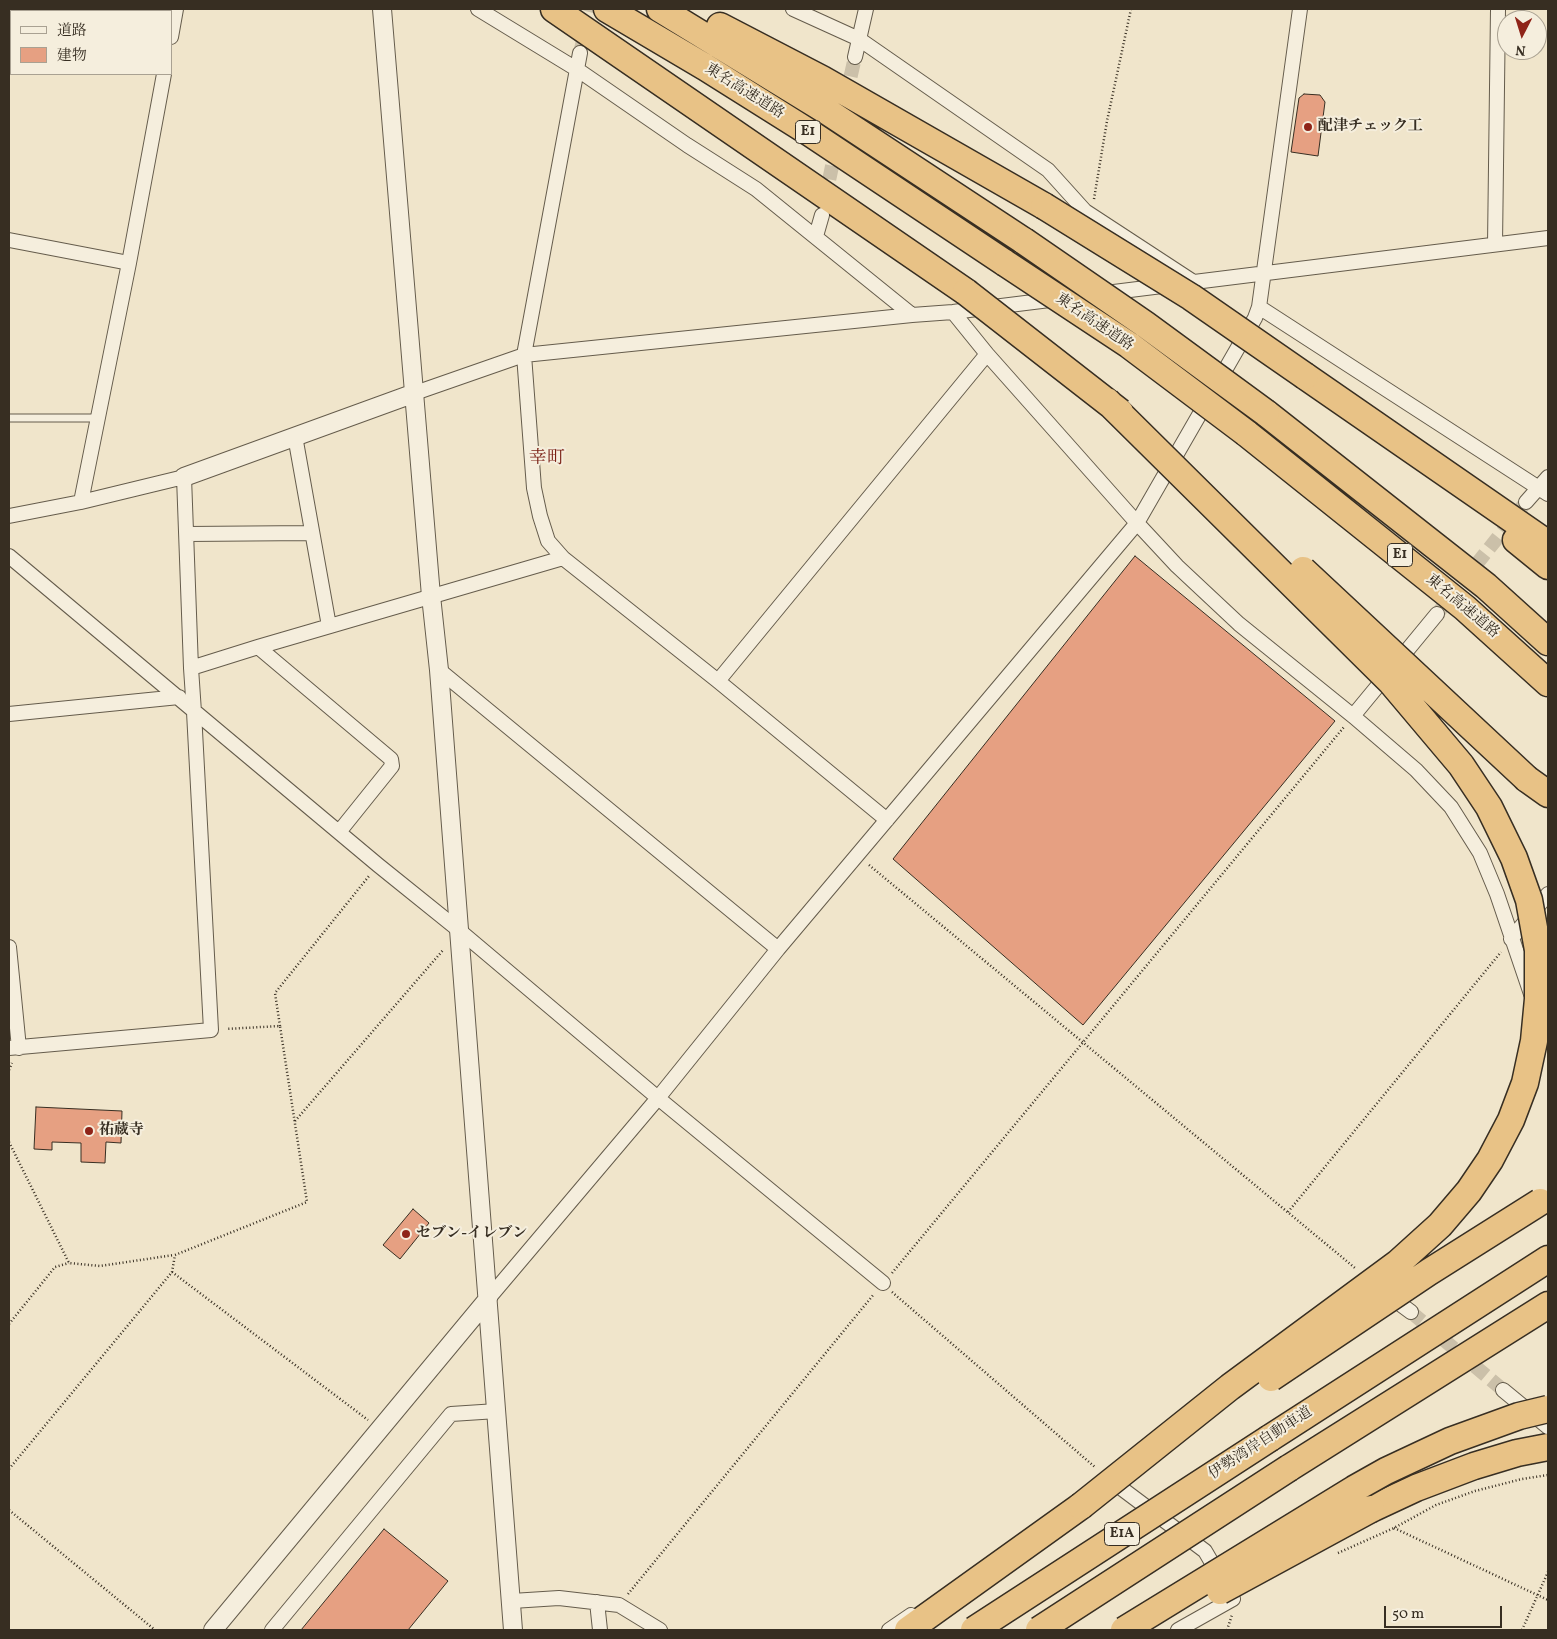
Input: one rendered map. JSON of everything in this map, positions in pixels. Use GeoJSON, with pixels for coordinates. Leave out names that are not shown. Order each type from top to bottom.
{"type":"FeatureCollection","features":[{"type":"Feature","properties":{"kind":"highway"},"geometry":{"type":"LineString","coordinates":[[554,9],[960,302],[1107,401],[1204,480],[1527,779],[1548,794]]}},
{"type":"Feature","properties":{"kind":"highway","name":"東名高速道路"},"geometry":{"type":"LineString","coordinates":[[607,9],[705,67],[810,134],[1128,345],[1246,433],[1465,608],[1548,683]]}},
{"type":"Feature","properties":{"kind":"highway","name":"東名高速道路"},"geometry":{"type":"LineString","coordinates":[[660,9],[825,110],[1024,241],[1146,325],[1266,413],[1486,586],[1548,642]]}},
{"type":"Feature","properties":{"kind":"highway"},"geometry":{"type":"LineString","coordinates":[[686,9],[822,80],[1044,206],[1191,297],[1548,544]]}},
{"type":"Feature","properties":{"kind":"highway"},"geometry":{"type":"LineString","coordinates":[[1339,400],[1548,566]]}},
{"type":"Feature","properties":{"kind":"highway"},"geometry":{"type":"LineString","coordinates":[[1082,1506],[1230,1387],[1398,1264],[1440,1225],[1469,1191],[1490,1160],[1511,1120],[1525,1083],[1534,1041],[1538,999],[1538,950],[1529,900],[1514,858],[1489,807],[1462,765],[1391,682],[1107,401]]}},
{"type":"Feature","properties":{"kind":"highway"},"geometry":{"type":"LineString","coordinates":[[908,1630],[1082,1506],[1429,1272],[1548,1198]]}},
{"type":"Feature","properties":{"kind":"highway","name":"伊勢湾岸自動車道"},"geometry":{"type":"LineString","coordinates":[[974,1630],[1548,1259]]}},
{"type":"Feature","properties":{"kind":"highway","name":"E1A"},"geometry":{"type":"LineString","coordinates":[[1039,1630],[1289,1468],[1548,1305]]}},
{"type":"Feature","properties":{"kind":"highway"},"geometry":{"type":"LineString","coordinates":[[1124,1630],[1386,1471],[1450,1440],[1520,1416],[1548,1409]]}},
{"type":"Feature","properties":{"kind":"highway"},"geometry":{"type":"LineString","coordinates":[[1151,1630],[1267,1565],[1371,1509],[1407,1492],[1474,1466],[1517,1453],[1548,1447]]}},
{"type":"Feature","properties":{"kind":"street"},"geometry":{"type":"LineString","coordinates":[[172,31],[176,9]]}},
{"type":"Feature","properties":{"kind":"street"},"geometry":{"type":"LineString","coordinates":[[382,9],[431,596],[439,670],[513,1630]]}},
{"type":"Feature","properties":{"kind":"street"},"geometry":{"type":"LineString","coordinates":[[478,9],[578,70],[687,145],[756,189],[912,315]]}},
{"type":"Feature","properties":{"kind":"street"},"geometry":{"type":"LineString","coordinates":[[793,9],[859,39],[1048,170],[1085,211],[1192,281]]}},
{"type":"Feature","properties":{"kind":"street"},"geometry":{"type":"LineString","coordinates":[[855,57],[866,9]]}},
{"type":"Feature","properties":{"kind":"street"},"geometry":{"type":"LineString","coordinates":[[213,1630],[379,1428],[658,1098],[778,949],[1137,523],[1255,318],[1259,307],[1300,9]]}},
{"type":"Feature","properties":{"kind":"street"},"geometry":{"type":"LineString","coordinates":[[1496,244],[1498,9]]}},
{"type":"Feature","properties":{"kind":"street"},"geometry":{"type":"LineString","coordinates":[[580,54],[524,355],[534,488],[548,541],[563,558],[718,681],[887,820]]}},
{"type":"Feature","properties":{"kind":"street"},"geometry":{"type":"LineString","coordinates":[[81,502],[129,263],[164,75]]}},
{"type":"Feature","properties":{"kind":"street"},"geometry":{"type":"LineString","coordinates":[[816,236],[822,215]]}},
{"type":"Feature","properties":{"kind":"street"},"geometry":{"type":"LineString","coordinates":[[9,516],[81,502],[184,476],[524,355],[912,315],[960,302],[1192,281],[1548,238]]}},
{"type":"Feature","properties":{"kind":"street"},"geometry":{"type":"LineString","coordinates":[[9,240],[129,263]]}},
{"type":"Feature","properties":{"kind":"street"},"geometry":{"type":"LineString","coordinates":[[889,1630],[1105,1475],[1378,1287],[1453,1218],[1472,1195],[1514,1131],[1532,1084],[1540,1040],[1539,1025],[1530,990],[1496,894],[1480,853],[1451,807],[1416,770],[1353,716],[1239,624],[1176,566],[986,354],[960,302]]}},
{"type":"Feature","properties":{"kind":"street"},"geometry":{"type":"LineString","coordinates":[[1259,307],[1544,491]]}},
{"type":"Feature","properties":{"kind":"street"},"geometry":{"type":"LineString","coordinates":[[718,681],[986,354]]}},
{"type":"Feature","properties":{"kind":"street"},"geometry":{"type":"LineString","coordinates":[[295,436],[329,626]]}},
{"type":"Feature","properties":{"kind":"street"},"geometry":{"type":"LineString","coordinates":[[9,947],[14,1048],[211,1030],[191,668],[184,476]]}},
{"type":"Feature","properties":{"kind":"street"},"geometry":{"type":"LineString","coordinates":[[1526,502],[1544,491],[1548,476]]}},
{"type":"Feature","properties":{"kind":"street"},"geometry":{"type":"LineString","coordinates":[[187,534],[312,533]]}},
{"type":"Feature","properties":{"kind":"street"},"geometry":{"type":"LineString","coordinates":[[9,556],[658,1098],[883,1283]]}},
{"type":"Feature","properties":{"kind":"street"},"geometry":{"type":"LineString","coordinates":[[191,668],[563,558]]}},
{"type":"Feature","properties":{"kind":"street"},"geometry":{"type":"LineString","coordinates":[[1353,716],[1437,614]]}},
{"type":"Feature","properties":{"kind":"street"},"geometry":{"type":"LineString","coordinates":[[258,647],[391,759],[392,766],[339,832]]}},
{"type":"Feature","properties":{"kind":"street"},"geometry":{"type":"LineString","coordinates":[[439,670],[778,949]]}},
{"type":"Feature","properties":{"kind":"street"},"geometry":{"type":"LineString","coordinates":[[9,714],[179,697]]}},
{"type":"Feature","properties":{"kind":"street"},"geometry":{"type":"LineString","coordinates":[[1511,939],[1548,894]]}},
{"type":"Feature","properties":{"kind":"street"},"geometry":{"type":"LineString","coordinates":[[1378,1287],[1411,1312]]}},
{"type":"Feature","properties":{"kind":"street"},"geometry":{"type":"LineString","coordinates":[[1503,1390],[1548,1427]]}},
{"type":"Feature","properties":{"kind":"street"},"geometry":{"type":"LineString","coordinates":[[272,1630],[452,1414],[497,1411]]}},
{"type":"Feature","properties":{"kind":"street"},"geometry":{"type":"LineString","coordinates":[[1105,1475],[1205,1551],[1233,1599],[1178,1630]]}},
{"type":"Feature","properties":{"kind":"street"},"geometry":{"type":"LineString","coordinates":[[512,1601],[559,1598],[619,1605],[660,1630]]}},
{"type":"Feature","properties":{"kind":"street"},"geometry":{"type":"LineString","coordinates":[[597,1602],[600,1630]]}},
{"type":"Feature","properties":{"kind":"lane"},"geometry":{"type":"LineString","coordinates":[[9,418],[97,418]]}},
{"type":"Feature","properties":{"kind":"path"},"geometry":{"type":"LineString","coordinates":[[1091,215],[1107,122],[1131,9]]}},
{"type":"Feature","properties":{"kind":"path"},"geometry":{"type":"LineString","coordinates":[[619,1605],[1353,716]]}},
{"type":"Feature","properties":{"kind":"path"},"geometry":{"type":"LineString","coordinates":[[858,856],[1378,1287]]}},
{"type":"Feature","properties":{"kind":"path"},"geometry":{"type":"LineString","coordinates":[[9,1324],[55,1267],[70,1263],[100,1266],[175,1255],[307,1202],[275,993],[378,865]]}},
{"type":"Feature","properties":{"kind":"path"},"geometry":{"type":"LineString","coordinates":[[295,1121],[460,931]]}},
{"type":"Feature","properties":{"kind":"path"},"geometry":{"type":"LineString","coordinates":[[1288,1212],[1511,939]]}},
{"type":"Feature","properties":{"kind":"path"},"geometry":{"type":"LineString","coordinates":[[211,1030],[280,1026]]}},
{"type":"Feature","properties":{"kind":"path"},"geometry":{"type":"LineString","coordinates":[[9,1142],[70,1263]]}},
{"type":"Feature","properties":{"kind":"path"},"geometry":{"type":"LineString","coordinates":[[9,1469],[172,1272],[175,1255]]}},
{"type":"Feature","properties":{"kind":"path"},"geometry":{"type":"LineString","coordinates":[[172,1272],[379,1428]]}},
{"type":"Feature","properties":{"kind":"path"},"geometry":{"type":"LineString","coordinates":[[883,1283],[1105,1475]]}},
{"type":"Feature","properties":{"kind":"path"},"geometry":{"type":"LineString","coordinates":[[1548,1475],[1522,1479],[1475,1491],[1436,1505],[1394,1528],[1548,1600]]}},
{"type":"Feature","properties":{"kind":"path"},"geometry":{"type":"LineString","coordinates":[[9,1510],[155,1630]]}},
{"type":"Feature","properties":{"kind":"path"},"geometry":{"type":"LineString","coordinates":[[1522,1630],[1548,1572]]}},
{"type":"Feature","properties":{"kind":"building","name":"配津チェック工"},"geometry":{"type":"Polygon","coordinates":[[[1304,94],[1320,95],[1325,102],[1318,156],[1291,152],[1299,98],[1304,94]]]}},
{"type":"Feature","properties":{"kind":"building"},"geometry":{"type":"Polygon","coordinates":[[[1135,556],[1335,721],[1083,1025],[893,859],[1135,556]]]}},
{"type":"Feature","properties":{"kind":"building"},"geometry":{"type":"Polygon","coordinates":[[[36,1107],[122,1111],[121,1143],[106,1142],[105,1163],[81,1162],[81,1143],[52,1142],[52,1150],[34,1149],[36,1107]]]}},
{"type":"Feature","properties":{"kind":"building","name":"セブン-イレブン"},"geometry":{"type":"Polygon","coordinates":[[[413,1209],[429,1223],[400,1259],[383,1245],[413,1209]]]}},
{"type":"Feature","properties":{"kind":"building"},"geometry":{"type":"Polygon","coordinates":[[[384,1529],[448,1581],[408,1630],[301,1630],[384,1529]]]}},
{"type":"Feature","properties":{"kind":"tunnel"},"geometry":{"type":"LineString","coordinates":[[580,53],[591,9]]}},
{"type":"Feature","properties":{"kind":"tunnel"},"geometry":{"type":"LineString","coordinates":[[846,97],[855,57]]}},
{"type":"Feature","properties":{"kind":"tunnel"},"geometry":{"type":"LineString","coordinates":[[825,200],[836,147]]}},
{"type":"Feature","properties":{"kind":"tunnel"},"geometry":{"type":"LineString","coordinates":[[1437,614],[1526,502]]}},
{"type":"Feature","properties":{"kind":"tunnel"},"geometry":{"type":"LineString","coordinates":[[1411,1312],[1503,1390]]}},
{"type":"Feature","properties":{"kind":"place","name":"配津チェック工"},"geometry":{"type":"Point","coordinates":[1308,127]}},
{"type":"Feature","properties":{"kind":"place","name":"祐蔵寺"},"geometry":{"type":"Point","coordinates":[89,1131]}},
{"type":"Feature","properties":{"kind":"place","name":"セブン-イレブン"},"geometry":{"type":"Point","coordinates":[406,1234]}},
{"type":"Feature","properties":{"kind":"district","name":"幸町"},"geometry":{"type":"Point","coordinates":[547,460]}}]}
